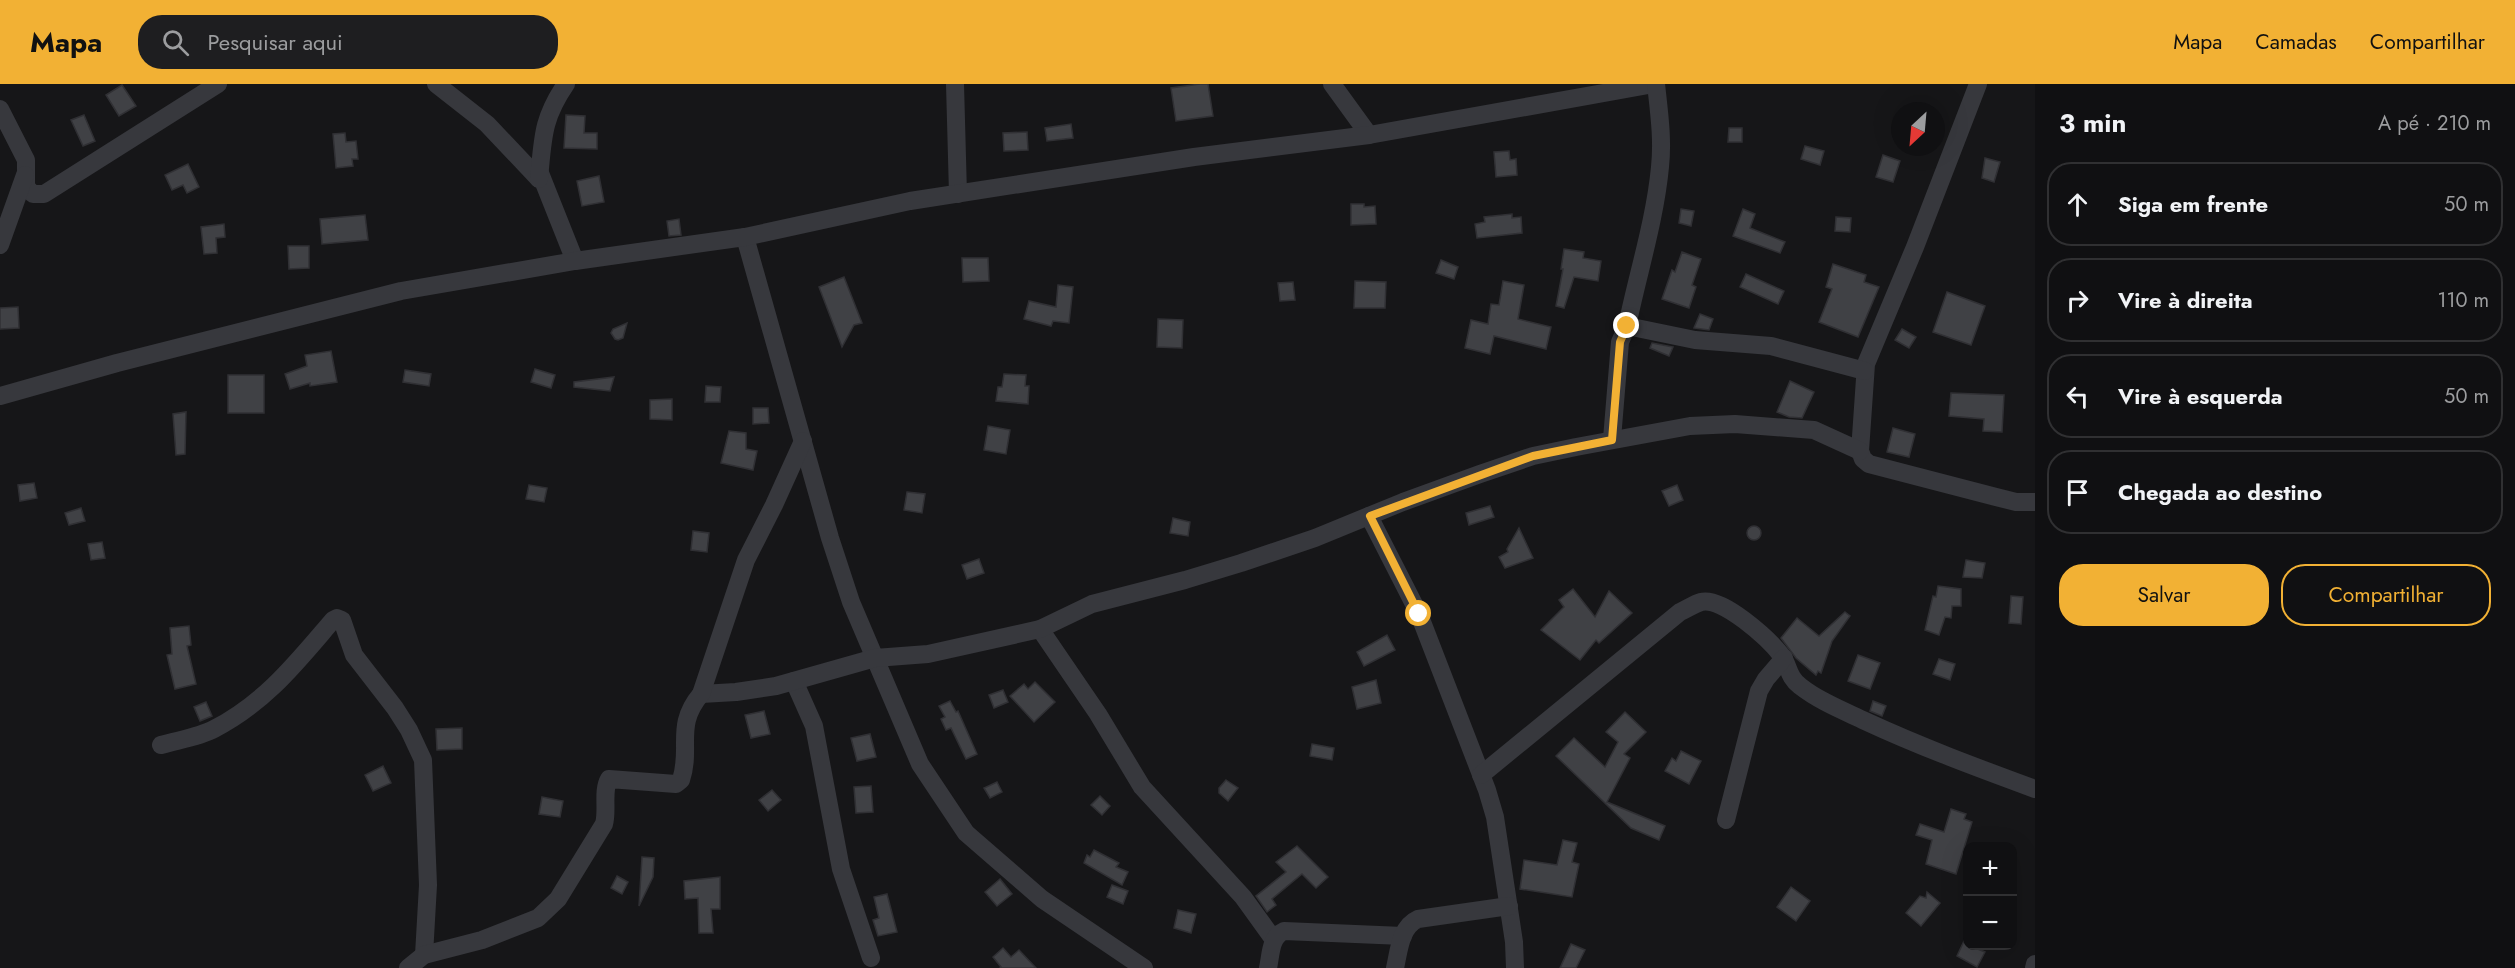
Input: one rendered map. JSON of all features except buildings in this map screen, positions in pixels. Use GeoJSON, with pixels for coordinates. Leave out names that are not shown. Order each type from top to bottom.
{"type":"FeatureCollection","features":[{"type":"Feature","properties":{"kind":"street"},"geometry":{"type":"LineString","coordinates":[[0,109],[26,160],[26,187],[33,194],[44,194],[218,84]]}},
{"type":"Feature","properties":{"kind":"street"},"geometry":{"type":"LineString","coordinates":[[436,84],[487,124],[539,179]]}},
{"type":"Feature","properties":{"kind":"street"},"geometry":{"type":"LineString","coordinates":[[539,179],[544,128],[552,106],[566,84]]}},
{"type":"Feature","properties":{"kind":"street"},"geometry":{"type":"LineString","coordinates":[[955,84],[958,194]]}},
{"type":"Feature","properties":{"kind":"street"},"geometry":{"type":"LineString","coordinates":[[1332,84],[1370,135]]}},
{"type":"Feature","properties":{"kind":"street"},"geometry":{"type":"LineString","coordinates":[[0,396],[139,357],[401,291],[575,261],[745,237],[910,201],[1194,157],[1370,135],[1655,84],[1661,133],[1657,193],[1627,326],[1620,342],[1612,440]]}},
{"type":"Feature","properties":{"kind":"street"},"geometry":{"type":"LineString","coordinates":[[1978,84],[1915,247],[1870,351],[1865,371],[1860,451],[1863,459],[1869,464],[2016,502],[2035,502]]}},
{"type":"Feature","properties":{"kind":"street"},"geometry":{"type":"LineString","coordinates":[[0,245],[26,173]]}},
{"type":"Feature","properties":{"kind":"street"},"geometry":{"type":"LineString","coordinates":[[539,179],[540,173],[575,261]]}},
{"type":"Feature","properties":{"kind":"street"},"geometry":{"type":"LineString","coordinates":[[745,237],[847,591],[920,764],[966,833],[1042,899],[1144,968]]}},
{"type":"Feature","properties":{"kind":"street"},"geometry":{"type":"LineString","coordinates":[[1627,326],[1695,340],[1771,346],[1865,371]]}},
{"type":"Feature","properties":{"kind":"street"},"geometry":{"type":"LineString","coordinates":[[701,693],[736,692],[794,681],[875,658],[928,654],[1040,629],[1092,604],[1241,563],[1315,538],[1533,456],[1690,426],[1763,425],[1814,430],[1860,451]]}},
{"type":"Feature","properties":{"kind":"street"},"geometry":{"type":"LineString","coordinates":[[408,968],[424,955],[512,930],[538,918],[558,899],[604,824],[606,784],[609,779],[676,784],[681,780],[684,727],[690,706],[701,693],[746,560],[803,441]]}},
{"type":"Feature","properties":{"kind":"street"},"geometry":{"type":"LineString","coordinates":[[1370,516],[1419,614],[1495,817],[1509,906],[1515,968]]}},
{"type":"Feature","properties":{"kind":"street"},"geometry":{"type":"LineString","coordinates":[[1481,775],[1680,612],[1701,602],[1714,602],[1726,607],[1771,644],[1784,658],[1788,672],[1799,686],[1834,706],[1917,745],[2035,789]]}},
{"type":"Feature","properties":{"kind":"street"},"geometry":{"type":"LineString","coordinates":[[161,745],[213,730],[259,702],[286,675],[333,620],[336,618],[342,620],[354,656],[395,708],[409,730],[423,760],[428,885],[424,955]]}},
{"type":"Feature","properties":{"kind":"street"},"geometry":{"type":"LineString","coordinates":[[1040,629],[1098,714],[1142,787],[1243,897],[1274,940]]}},
{"type":"Feature","properties":{"kind":"street"},"geometry":{"type":"LineString","coordinates":[[1726,820],[1759,692],[1766,679],[1784,658]]}},
{"type":"Feature","properties":{"kind":"street"},"geometry":{"type":"LineString","coordinates":[[794,681],[814,726],[841,869],[871,958]]}},
{"type":"Feature","properties":{"kind":"street"},"geometry":{"type":"LineString","coordinates":[[1395,968],[1403,936],[1411,922],[1418,919],[1509,906]]}},
{"type":"Feature","properties":{"kind":"street"},"geometry":{"type":"LineString","coordinates":[[1268,968],[1274,940],[1277,934],[1284,931],[1403,936]]}},
{"type":"Feature","properties":{"kind":"route"},"geometry":{"type":"LineString","coordinates":[[1419,614],[1370,516],[1533,456],[1612,440],[1620,342],[1627,326]]}}]}
